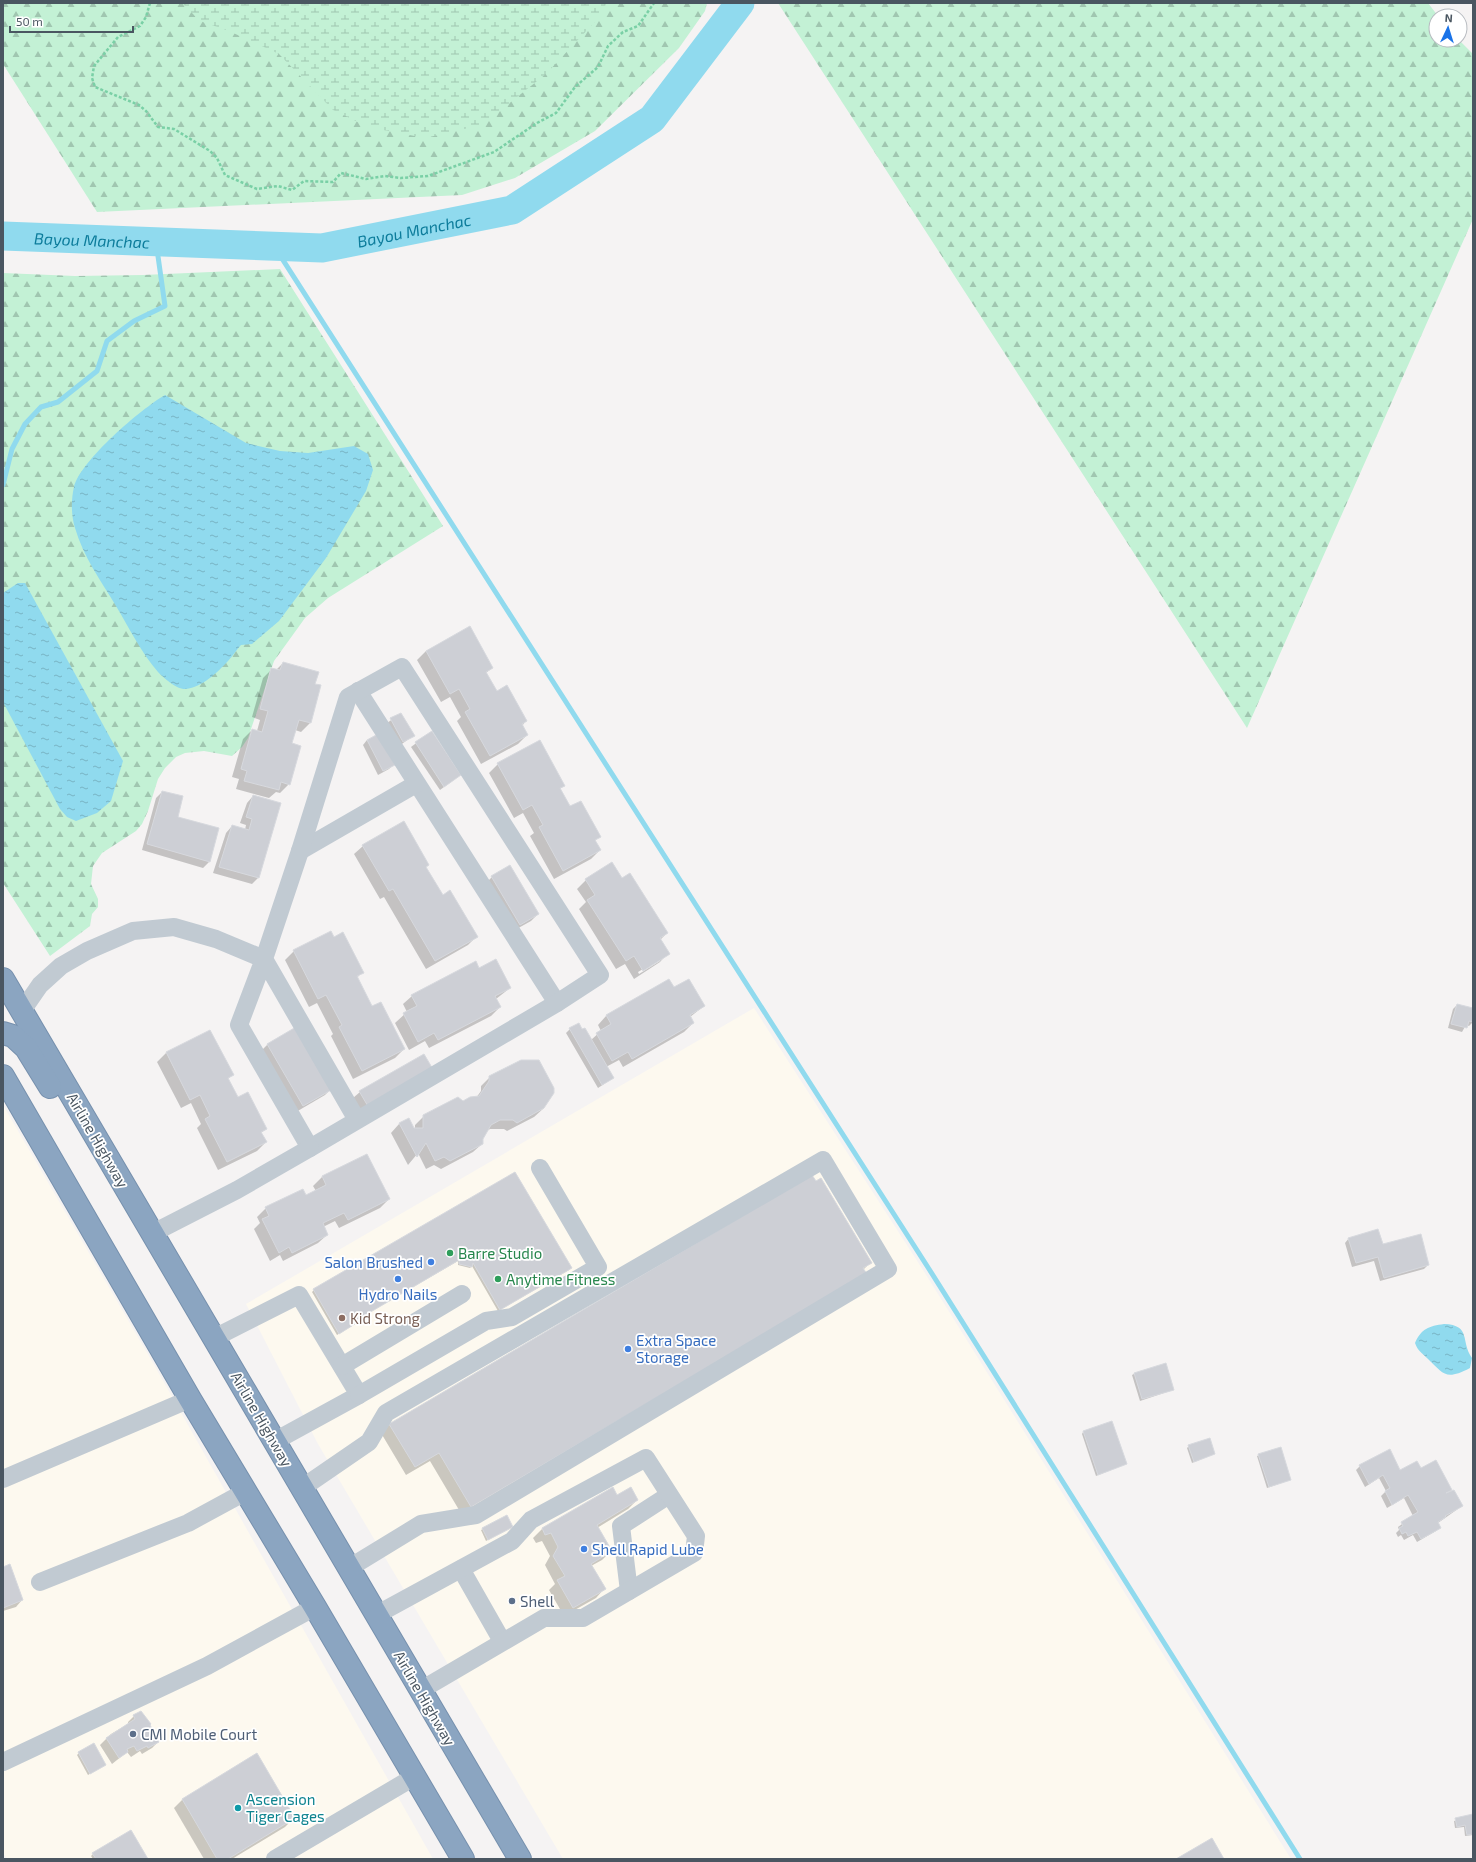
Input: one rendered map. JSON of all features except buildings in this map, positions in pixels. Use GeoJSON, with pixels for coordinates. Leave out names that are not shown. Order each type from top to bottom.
{"type":"FeatureCollection","features":[{"type":"Feature","properties":{"kind":"highway","name":"Airline Highway"},"geometry":{"type":"LineString","coordinates":[[3,979],[13,1011],[125,1186],[520,1859]]}},
{"type":"Feature","properties":{"kind":"highway"},"geometry":{"type":"LineString","coordinates":[[3,1033],[14,1036],[26,1048],[83,1142],[107,1178],[125,1186]]}},
{"type":"Feature","properties":{"kind":"highway"},"geometry":{"type":"LineString","coordinates":[[3,1076],[190,1399],[315,1607],[463,1859]]}},
{"type":"Feature","properties":{"kind":"lane"},"geometry":{"type":"LineString","coordinates":[[153,1233],[237,1190],[310,1148],[600,975],[402,667],[348,696],[300,851],[264,959],[239,1025],[310,1148]]}},
{"type":"Feature","properties":{"kind":"lane"},"geometry":{"type":"LineString","coordinates":[[358,691],[416,784],[557,1002]]}},
{"type":"Feature","properties":{"kind":"lane"},"geometry":{"type":"LineString","coordinates":[[300,851],[416,784]]}},
{"type":"Feature","properties":{"kind":"lane"},"geometry":{"type":"LineString","coordinates":[[13,1011],[61,966],[87,950],[133,931],[174,927],[216,939],[264,959],[357,1120]]}},
{"type":"Feature","properties":{"kind":"lane"},"geometry":{"type":"LineString","coordinates":[[302,1488],[369,1442],[386,1413],[823,1160],[888,1269],[476,1515],[421,1524],[349,1568]]}},
{"type":"Feature","properties":{"kind":"lane"},"geometry":{"type":"LineString","coordinates":[[275,1441],[360,1395],[486,1321],[512,1317],[598,1267],[540,1168]]}},
{"type":"Feature","properties":{"kind":"lane"},"geometry":{"type":"LineString","coordinates":[[342,1366],[462,1294]]}},
{"type":"Feature","properties":{"kind":"lane"},"geometry":{"type":"LineString","coordinates":[[214,1338],[300,1295],[360,1395]]}},
{"type":"Feature","properties":{"kind":"lane"},"geometry":{"type":"LineString","coordinates":[[3,1479],[190,1399]]}},
{"type":"Feature","properties":{"kind":"lane"},"geometry":{"type":"LineString","coordinates":[[376,1615],[512,1541],[531,1520],[646,1458],[696,1536],[694,1553],[583,1618],[544,1618],[502,1641],[421,1690]]}},
{"type":"Feature","properties":{"kind":"lane"},"geometry":{"type":"LineString","coordinates":[[40,1582],[188,1523],[245,1492]]}},
{"type":"Feature","properties":{"kind":"lane"},"geometry":{"type":"LineString","coordinates":[[629,1591],[621,1526],[669,1495]]}},
{"type":"Feature","properties":{"kind":"lane"},"geometry":{"type":"LineString","coordinates":[[461,1569],[502,1641]]}},
{"type":"Feature","properties":{"kind":"lane"},"geometry":{"type":"LineString","coordinates":[[3,1762],[207,1666],[315,1607]]}},
{"type":"Feature","properties":{"kind":"lane"},"geometry":{"type":"LineString","coordinates":[[275,1859],[414,1777]]}},
{"type":"Feature","properties":{"kind":"path"},"geometry":{"type":"LineString","coordinates":[[150,3],[146,17],[140,26],[118,36],[94,66],[92,72],[93,84],[95,87],[139,105],[146,111],[158,127],[174,129],[210,151],[217,158],[225,175],[257,189],[278,186],[292,190],[304,182],[333,182],[341,173],[366,179],[385,176],[401,178],[428,176],[494,152],[537,123],[556,113],[575,86],[598,67],[608,46],[623,32],[638,26],[654,3]]}},
{"type":"Feature","properties":{"kind":"shaded area"},"geometry":{"type":"Polygon","coordinates":[[[754,1008],[923,1270],[1291,1859],[563,1859],[318,1444],[246,1304],[754,1008]]]}},
{"type":"Feature","properties":{"kind":"shaded area"},"geometry":{"type":"Polygon","coordinates":[[[3,1105],[153,1363],[433,1859],[7,1859],[3,1853],[3,1105]]]}},
{"type":"Feature","properties":{"kind":"green space"},"geometry":{"type":"Polygon","coordinates":[[[3,3],[707,3],[705,11],[679,48],[595,131],[515,178],[462,195],[97,212],[3,64],[3,3]]]}},
{"type":"Feature","properties":{"kind":"green space"},"geometry":{"type":"Polygon","coordinates":[[[182,3],[606,3],[603,13],[546,74],[482,125],[425,138],[368,127],[333,110],[279,54],[229,31],[200,21],[182,3]]]}},
{"type":"Feature","properties":{"kind":"green space"},"geometry":{"type":"Polygon","coordinates":[[[778,3],[1428,3],[1432,8],[1428,8],[1428,48],[1467,48],[1473,54],[1473,219],[1247,728],[778,3]]]}},
{"type":"Feature","properties":{"kind":"green space"},"geometry":{"type":"Polygon","coordinates":[[[280,269],[443,526],[328,598],[305,618],[274,661],[248,738],[242,747],[232,756],[204,751],[185,753],[176,757],[165,768],[158,779],[148,811],[142,824],[136,831],[102,853],[93,866],[91,884],[98,899],[98,907],[92,914],[90,926],[50,956],[3,883],[3,273],[75,276],[143,275],[280,269]]]}},
{"type":"Feature","properties":{"kind":"water"},"geometry":{"type":"Polygon","coordinates":[[[165,395],[246,443],[280,451],[308,453],[354,446],[368,454],[373,470],[366,491],[326,558],[279,621],[252,644],[241,645],[224,666],[209,679],[192,688],[186,689],[175,686],[152,665],[88,558],[78,538],[72,513],[72,497],[74,487],[79,476],[88,463],[113,436],[142,411],[165,395]]]}},
{"type":"Feature","properties":{"kind":"water"},"geometry":{"type":"Polygon","coordinates":[[[18,583],[25,583],[123,761],[111,801],[97,813],[76,821],[67,817],[60,809],[3,702],[3,593],[18,583]]]}},
{"type":"Feature","properties":{"kind":"water"},"geometry":{"type":"Polygon","coordinates":[[[1444,1324],[1453,1325],[1462,1331],[1468,1352],[1472,1358],[1470,1368],[1450,1375],[1441,1372],[1417,1348],[1415,1343],[1420,1334],[1426,1329],[1444,1324]]]}},
{"type":"Feature","properties":{"kind":"waterway","name":"Bayou Manchac"},"geometry":{"type":"LineString","coordinates":[[3,236],[322,248],[512,210],[652,119],[740,3]]}},
{"type":"Feature","properties":{"kind":"waterway"},"geometry":{"type":"LineString","coordinates":[[3,485],[12,449],[25,424],[41,407],[58,402],[97,371],[107,341],[134,321],[165,306],[156,242]]}},
{"type":"Feature","properties":{"kind":"waterway"},"geometry":{"type":"LineString","coordinates":[[274,246],[929,1269],[1300,1859]]}},
{"type":"Feature","properties":{"kind":"place","name":"Barre Studio"},"geometry":{"type":"Point","coordinates":[450,1253]}},
{"type":"Feature","properties":{"kind":"place","name":"Salon Brushed"},"geometry":{"type":"Point","coordinates":[431,1262]}},
{"type":"Feature","properties":{"kind":"place","name":"Hydro Nails"},"geometry":{"type":"Point","coordinates":[398,1279]}},
{"type":"Feature","properties":{"kind":"place","name":"Anytime Fitness"},"geometry":{"type":"Point","coordinates":[498,1279]}},
{"type":"Feature","properties":{"kind":"place","name":"Kid Strong"},"geometry":{"type":"Point","coordinates":[342,1318]}},
{"type":"Feature","properties":{"kind":"place","name":"Extra Space Storage"},"geometry":{"type":"Point","coordinates":[628,1349]}},
{"type":"Feature","properties":{"kind":"place","name":"Shell Rapid Lube"},"geometry":{"type":"Point","coordinates":[584,1549]}},
{"type":"Feature","properties":{"kind":"place","name":"Shell"},"geometry":{"type":"Point","coordinates":[512,1601]}},
{"type":"Feature","properties":{"kind":"place","name":"CMI Mobile Court"},"geometry":{"type":"Point","coordinates":[133,1734]}},
{"type":"Feature","properties":{"kind":"place","name":"Ascension Tiger Cages"},"geometry":{"type":"Point","coordinates":[238,1808]}}]}
